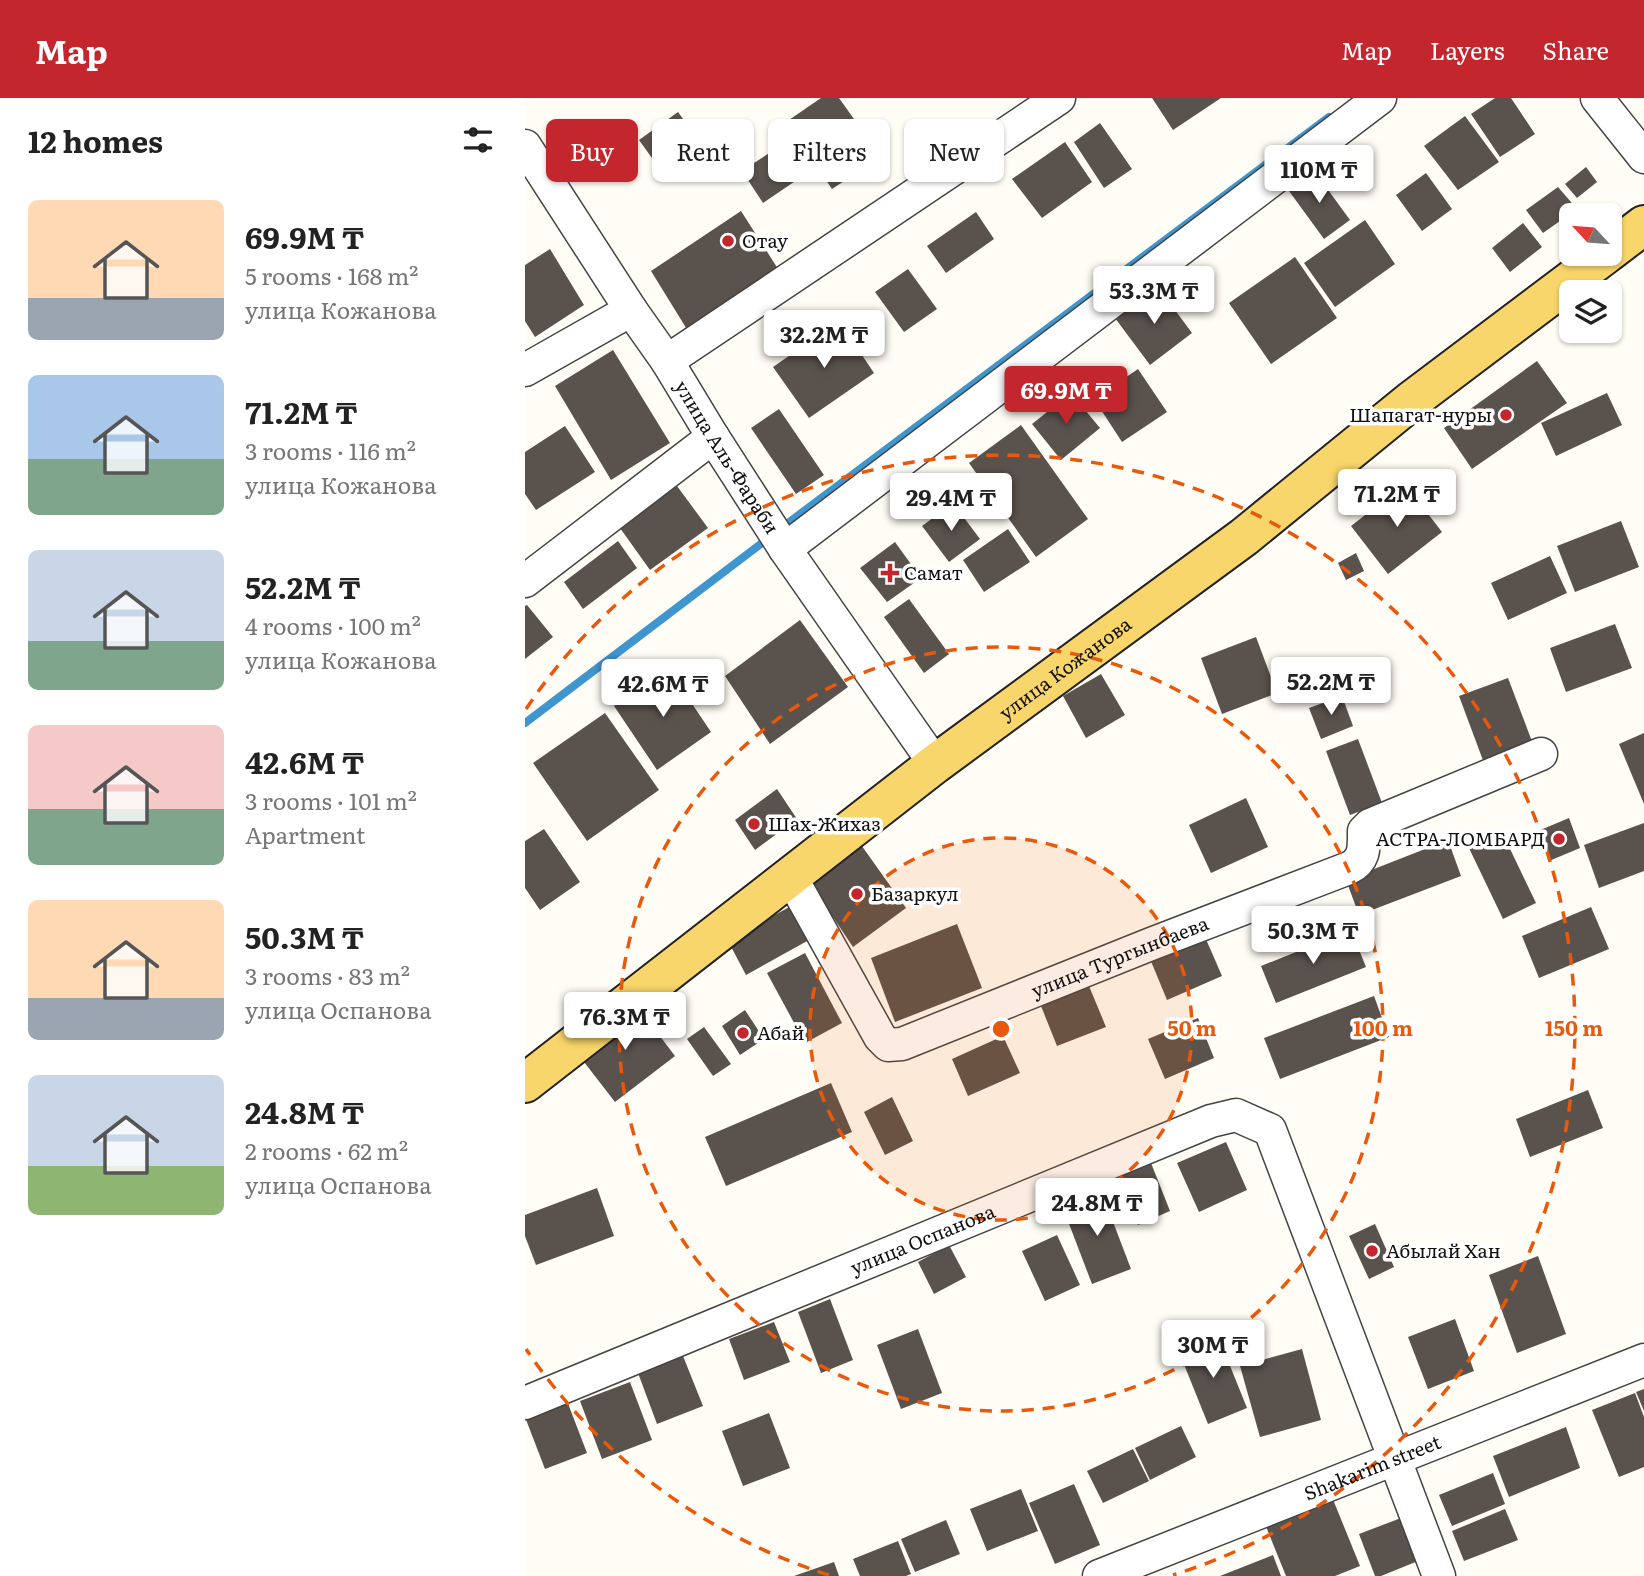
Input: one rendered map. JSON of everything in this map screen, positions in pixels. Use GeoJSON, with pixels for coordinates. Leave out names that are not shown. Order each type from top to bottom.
{"type":"FeatureCollection","features":[{"type":"Feature","properties":{"kind":"main road","name":"улица Кожанова"},"geometry":{"type":"LineString","coordinates":[[1622,242],[1644,225]]}},
{"type":"Feature","properties":{"kind":"main road","name":"улица Кожанова"},"geometry":{"type":"LineString","coordinates":[[525,1083],[935,764],[1244,537],[1411,401],[1589,266]]}},
{"type":"Feature","properties":{"kind":"street"},"geometry":{"type":"LineString","coordinates":[[667,361],[1059,98]]}},
{"type":"Feature","properties":{"kind":"street"},"geometry":{"type":"LineString","coordinates":[[786,548],[1380,98]]}},
{"type":"Feature","properties":{"kind":"street"},"geometry":{"type":"LineString","coordinates":[[1597,98],[1644,157]]}},
{"type":"Feature","properties":{"kind":"street","name":"улица Аль-Фараби"},"geometry":{"type":"LineString","coordinates":[[525,146],[786,548],[935,764]]}},
{"type":"Feature","properties":{"kind":"street"},"geometry":{"type":"LineString","coordinates":[[525,370],[631,310]]}},
{"type":"Feature","properties":{"kind":"street"},"geometry":{"type":"LineString","coordinates":[[525,581],[713,437]]}},
{"type":"Feature","properties":{"kind":"street","name":"улица Тургынбаева"},"geometry":{"type":"LineString","coordinates":[[792,877],[880,1037],[888,1045],[902,1044],[1349,868],[1359,863],[1363,854],[1364,831],[1370,825],[1541,754]]}},
{"type":"Feature","properties":{"kind":"street","name":"улица Оспанова"},"geometry":{"type":"LineString","coordinates":[[525,1403],[1211,1121],[1236,1115],[1270,1130],[1439,1576]]}},
{"type":"Feature","properties":{"kind":"street","name":"Shakarim street"},"geometry":{"type":"LineString","coordinates":[[1099,1576],[1644,1360]]}},
{"type":"Feature","properties":{"kind":"building"},"geometry":{"type":"Polygon","coordinates":[[[821,98],[839,98],[854,119],[790,119],[821,98]]]}},
{"type":"Feature","properties":{"kind":"building"},"geometry":{"type":"Polygon","coordinates":[[[1152,98],[1221,98],[1173,130],[1152,98]]]}},
{"type":"Feature","properties":{"kind":"building"},"geometry":{"type":"Polygon","coordinates":[[[1495,98],[1511,98],[1535,134],[1500,157],[1471,114],[1495,98]]]}},
{"type":"Feature","properties":{"kind":"building"},"geometry":{"type":"Polygon","coordinates":[[[678,112],[683,119],[668,119],[678,112]]]}},
{"type":"Feature","properties":{"kind":"building"},"geometry":{"type":"Polygon","coordinates":[[[1465,116],[1499,162],[1458,190],[1424,146],[1465,116]]]}},
{"type":"Feature","properties":{"kind":"building"},"geometry":{"type":"Polygon","coordinates":[[[1100,123],[1132,169],[1104,188],[1074,142],[1100,123]]]}},
{"type":"Feature","properties":{"kind":"building"},"geometry":{"type":"Polygon","coordinates":[[[652,131],[652,158],[639,140],[652,131]]]}},
{"type":"Feature","properties":{"kind":"building"},"geometry":{"type":"Polygon","coordinates":[[[1065,142],[1092,182],[1042,218],[1012,179],[1065,142]]]}},
{"type":"Feature","properties":{"kind":"building"},"geometry":{"type":"Polygon","coordinates":[[[768,154],[768,182],[794,182],[763,203],[749,182],[754,182],[754,163],[768,154]]]}},
{"type":"Feature","properties":{"kind":"building"},"geometry":{"type":"Polygon","coordinates":[[[1586,167],[1597,182],[1577,198],[1565,184],[1586,167]]]}},
{"type":"Feature","properties":{"kind":"building"},"geometry":{"type":"Polygon","coordinates":[[[1315,172],[1350,220],[1324,239],[1289,191],[1315,172]]]}},
{"type":"Feature","properties":{"kind":"building"},"geometry":{"type":"Polygon","coordinates":[[[1426,173],[1452,209],[1422,231],[1396,195],[1426,173]]]}},
{"type":"Feature","properties":{"kind":"building"},"geometry":{"type":"Polygon","coordinates":[[[827,182],[843,182],[832,189],[827,182]]]}},
{"type":"Feature","properties":{"kind":"building"},"geometry":{"type":"Polygon","coordinates":[[[1558,187],[1572,203],[1559,203],[1559,222],[1543,233],[1526,210],[1558,187]]]}},
{"type":"Feature","properties":{"kind":"building","name":"Отау"},"geometry":{"type":"Polygon","coordinates":[[[741,211],[780,272],[688,331],[651,271],[741,211]]]}},
{"type":"Feature","properties":{"kind":"building"},"geometry":{"type":"Polygon","coordinates":[[[976,212],[994,239],[946,273],[927,246],[976,212]]]}},
{"type":"Feature","properties":{"kind":"building"},"geometry":{"type":"Polygon","coordinates":[[[1365,220],[1395,264],[1335,307],[1304,263],[1365,220]]]}},
{"type":"Feature","properties":{"kind":"building"},"geometry":{"type":"Polygon","coordinates":[[[1523,223],[1542,247],[1510,272],[1492,248],[1523,223]]]}},
{"type":"Feature","properties":{"kind":"building"},"geometry":{"type":"Polygon","coordinates":[[[550,249],[584,305],[535,337],[525,321],[525,265],[550,249]]]}},
{"type":"Feature","properties":{"kind":"building"},"geometry":{"type":"Polygon","coordinates":[[[1295,257],[1337,318],[1271,364],[1229,303],[1295,257]]]}},
{"type":"Feature","properties":{"kind":"building"},"geometry":{"type":"Polygon","coordinates":[[[908,269],[937,309],[904,332],[875,292],[908,269]]]}},
{"type":"Feature","properties":{"kind":"building"},"geometry":{"type":"Polygon","coordinates":[[[1158,287],[1192,333],[1150,365],[1115,318],[1158,287]]]}},
{"type":"Feature","properties":{"kind":"building"},"geometry":{"type":"Polygon","coordinates":[[[839,321],[874,373],[809,418],[773,367],[839,321]]]}},
{"type":"Feature","properties":{"kind":"building"},"geometry":{"type":"Polygon","coordinates":[[[613,350],[670,443],[611,480],[555,386],[613,350]]]}},
{"type":"Feature","properties":{"kind":"building","name":"Шапагат-нуры"},"geometry":{"type":"Polygon","coordinates":[[[1537,361],[1567,403],[1472,469],[1444,428],[1537,361]]]}},
{"type":"Feature","properties":{"kind":"building"},"geometry":{"type":"Polygon","coordinates":[[[1138,369],[1167,412],[1122,442],[1094,399],[1138,369]]]}},
{"type":"Feature","properties":{"kind":"building"},"geometry":{"type":"Polygon","coordinates":[[[1071,393],[1100,428],[1061,460],[1032,424],[1071,393]]]}},
{"type":"Feature","properties":{"kind":"building"},"geometry":{"type":"Polygon","coordinates":[[[1607,393],[1622,425],[1556,456],[1541,423],[1607,393]]]}},
{"type":"Feature","properties":{"kind":"building"},"geometry":{"type":"Polygon","coordinates":[[[779,409],[824,475],[796,494],[751,428],[779,409]]]}},
{"type":"Feature","properties":{"kind":"building"},"geometry":{"type":"Polygon","coordinates":[[[1021,425],[1088,519],[1036,557],[969,463],[1021,425]]]}},
{"type":"Feature","properties":{"kind":"building"},"geometry":{"type":"Polygon","coordinates":[[[565,426],[595,472],[536,510],[525,494],[525,452],[565,426]]]}},
{"type":"Feature","properties":{"kind":"building"},"geometry":{"type":"Polygon","coordinates":[[[1405,484],[1442,532],[1388,574],[1351,526],[1405,484]]]}},
{"type":"Feature","properties":{"kind":"building"},"geometry":{"type":"Polygon","coordinates":[[[677,486],[708,528],[650,570],[620,528],[677,486]]]}},
{"type":"Feature","properties":{"kind":"building"},"geometry":{"type":"Polygon","coordinates":[[[953,503],[980,539],[949,562],[922,526],[953,503]]]}},
{"type":"Feature","properties":{"kind":"building"},"geometry":{"type":"Polygon","coordinates":[[[1621,521],[1639,567],[1575,592],[1557,546],[1621,521]]]}},
{"type":"Feature","properties":{"kind":"building"},"geometry":{"type":"Polygon","coordinates":[[[1008,529],[1030,562],[984,592],[963,560],[1008,529]]]}},
{"type":"Feature","properties":{"kind":"building"},"geometry":{"type":"Polygon","coordinates":[[[618,541],[637,568],[583,609],[564,582],[618,541]]]}},
{"type":"Feature","properties":{"kind":"building","name":"Самат"},"geometry":{"type":"Polygon","coordinates":[[[895,542],[921,578],[887,602],[860,568],[895,542]]]}},
{"type":"Feature","properties":{"kind":"building"},"geometry":{"type":"Polygon","coordinates":[[[1356,553],[1364,571],[1346,580],[1338,563],[1356,553]]]}},
{"type":"Feature","properties":{"kind":"building"},"geometry":{"type":"Polygon","coordinates":[[[1550,556],[1567,593],[1508,620],[1491,583],[1550,556]]]}},
{"type":"Feature","properties":{"kind":"building"},"geometry":{"type":"Polygon","coordinates":[[[909,599],[949,654],[924,673],[884,617],[909,599]]]}},
{"type":"Feature","properties":{"kind":"building"},"geometry":{"type":"Polygon","coordinates":[[[527,605],[553,637],[525,659],[525,606],[527,605]]]}},
{"type":"Feature","properties":{"kind":"building"},"geometry":{"type":"Polygon","coordinates":[[[800,620],[848,687],[770,744],[725,676],[800,620]]]}},
{"type":"Feature","properties":{"kind":"building"},"geometry":{"type":"Polygon","coordinates":[[[1615,624],[1632,668],[1566,692],[1550,648],[1615,624]]]}},
{"type":"Feature","properties":{"kind":"building"},"geometry":{"type":"Polygon","coordinates":[[[1256,637],[1277,693],[1222,714],[1201,658],[1256,637]]]}},
{"type":"Feature","properties":{"kind":"building"},"geometry":{"type":"Polygon","coordinates":[[[668,668],[711,732],[657,770],[614,706],[668,668]]]}},
{"type":"Feature","properties":{"kind":"building"},"geometry":{"type":"Polygon","coordinates":[[[1101,674],[1125,715],[1086,738],[1063,696],[1101,674]]]}},
{"type":"Feature","properties":{"kind":"building"},"geometry":{"type":"Polygon","coordinates":[[[1508,678],[1533,744],[1484,763],[1459,696],[1508,678]]]}},
{"type":"Feature","properties":{"kind":"building"},"geometry":{"type":"Polygon","coordinates":[[[1342,696],[1353,726],[1321,739],[1309,708],[1342,696]]]}},
{"type":"Feature","properties":{"kind":"building"},"geometry":{"type":"Polygon","coordinates":[[[605,713],[659,790],[587,841],[533,763],[605,713]]]}},
{"type":"Feature","properties":{"kind":"building"},"geometry":{"type":"Polygon","coordinates":[[[1644,733],[1644,804],[1619,744],[1644,733]]]}},
{"type":"Feature","properties":{"kind":"building"},"geometry":{"type":"Polygon","coordinates":[[[1358,739],[1382,803],[1350,815],[1326,751],[1358,739]]]}},
{"type":"Feature","properties":{"kind":"building"},"geometry":{"type":"Polygon","coordinates":[[[777,789],[797,819],[755,850],[735,820],[777,789]]]}},
{"type":"Feature","properties":{"kind":"building"},"geometry":{"type":"Polygon","coordinates":[[[1246,798],[1268,847],[1211,873],[1189,825],[1246,798]]]}},
{"type":"Feature","properties":{"kind":"building","name":"АСТРА-ЛОМБАРД"},"geometry":{"type":"Polygon","coordinates":[[[1569,818],[1580,848],[1549,861],[1538,831],[1569,818]]]}},
{"type":"Feature","properties":{"kind":"building"},"geometry":{"type":"Polygon","coordinates":[[[1644,823],[1644,871],[1599,888],[1584,845],[1644,823]]]}},
{"type":"Feature","properties":{"kind":"building"},"geometry":{"type":"Polygon","coordinates":[[[544,829],[580,882],[540,910],[525,888],[525,841],[544,829]]]}},
{"type":"Feature","properties":{"kind":"building"},"geometry":{"type":"Polygon","coordinates":[[[1501,830],[1536,903],[1503,919],[1468,846],[1501,830]]]}},
{"type":"Feature","properties":{"kind":"building"},"geometry":{"type":"Polygon","coordinates":[[[1448,840],[1461,876],[1359,915],[1346,880],[1448,840]]]}},
{"type":"Feature","properties":{"kind":"building","name":"Базаркул"},"geometry":{"type":"Polygon","coordinates":[[[859,842],[906,908],[853,947],[808,880],[859,842]]]}},
{"type":"Feature","properties":{"kind":"building"},"geometry":{"type":"Polygon","coordinates":[[[791,906],[809,940],[746,975],[728,941],[791,906]]]}},
{"type":"Feature","properties":{"kind":"building"},"geometry":{"type":"Polygon","coordinates":[[[1591,907],[1609,949],[1539,978],[1522,936],[1591,907]]]}},
{"type":"Feature","properties":{"kind":"building"},"geometry":{"type":"Polygon","coordinates":[[[957,924],[982,988],[895,1022],[871,958],[957,924]]]}},
{"type":"Feature","properties":{"kind":"building"},"geometry":{"type":"Polygon","coordinates":[[[1202,930],[1222,976],[1167,1000],[1148,954],[1202,930]]]}},
{"type":"Feature","properties":{"kind":"building"},"geometry":{"type":"Polygon","coordinates":[[[1351,930],[1366,967],[1276,1003],[1261,966],[1351,930]]]}},
{"type":"Feature","properties":{"kind":"building"},"geometry":{"type":"Polygon","coordinates":[[[805,953],[842,1023],[805,1043],[767,973],[805,953]]]}},
{"type":"Feature","properties":{"kind":"building"},"geometry":{"type":"Polygon","coordinates":[[[1089,986],[1106,1027],[1057,1046],[1041,1006],[1089,986]]]}},
{"type":"Feature","properties":{"kind":"building"},"geometry":{"type":"Polygon","coordinates":[[[1374,996],[1389,1037],[1280,1079],[1264,1038],[1374,996]]]}},
{"type":"Feature","properties":{"kind":"building"},"geometry":{"type":"Polygon","coordinates":[[[634,1002],[675,1056],[615,1102],[574,1049],[634,1002]]]}},
{"type":"Feature","properties":{"kind":"building","name":"Абай"},"geometry":{"type":"Polygon","coordinates":[[[745,1010],[764,1039],[740,1055],[722,1026],[745,1010]]]}},
{"type":"Feature","properties":{"kind":"building"},"geometry":{"type":"Polygon","coordinates":[[[1198,1018],[1214,1058],[1165,1079],[1148,1039],[1198,1018]]]}},
{"type":"Feature","properties":{"kind":"building"},"geometry":{"type":"Polygon","coordinates":[[[704,1027],[731,1064],[713,1076],[687,1039],[704,1027]]]}},
{"type":"Feature","properties":{"kind":"building"},"geometry":{"type":"Polygon","coordinates":[[[1003,1036],[1020,1073],[968,1096],[952,1059],[1003,1036]]]}},
{"type":"Feature","properties":{"kind":"building"},"geometry":{"type":"Polygon","coordinates":[[[831,1083],[852,1132],[726,1186],[705,1137],[831,1083]]]}},
{"type":"Feature","properties":{"kind":"building"},"geometry":{"type":"Polygon","coordinates":[[[1588,1090],[1603,1128],[1530,1157],[1516,1119],[1588,1090]]]}},
{"type":"Feature","properties":{"kind":"building"},"geometry":{"type":"Polygon","coordinates":[[[892,1097],[913,1141],[885,1155],[864,1112],[892,1097]]]}},
{"type":"Feature","properties":{"kind":"building"},"geometry":{"type":"Polygon","coordinates":[[[1226,1142],[1247,1190],[1199,1212],[1177,1163],[1226,1142]]]}},
{"type":"Feature","properties":{"kind":"building"},"geometry":{"type":"Polygon","coordinates":[[[1151,1163],[1170,1211],[1138,1225],[1120,1176],[1151,1163]]]}},
{"type":"Feature","properties":{"kind":"building"},"geometry":{"type":"Polygon","coordinates":[[[597,1188],[614,1236],[536,1265],[525,1236],[525,1215],[597,1188]]]}},
{"type":"Feature","properties":{"kind":"building"},"geometry":{"type":"Polygon","coordinates":[[[1102,1193],[1131,1269],[1092,1284],[1063,1208],[1102,1193]]]}},
{"type":"Feature","properties":{"kind":"building","name":"Абылай Хан"},"geometry":{"type":"Polygon","coordinates":[[[1375,1224],[1394,1267],[1369,1279],[1349,1236],[1375,1224]]]}},
{"type":"Feature","properties":{"kind":"building"},"geometry":{"type":"Polygon","coordinates":[[[1057,1235],[1080,1285],[1045,1301],[1022,1251],[1057,1235]]]}},
{"type":"Feature","properties":{"kind":"building"},"geometry":{"type":"Polygon","coordinates":[[[949,1245],[966,1277],[934,1294],[918,1262],[949,1245]]]}},
{"type":"Feature","properties":{"kind":"building"},"geometry":{"type":"Polygon","coordinates":[[[1538,1256],[1566,1334],[1517,1353],[1489,1275],[1538,1256]]]}},
{"type":"Feature","properties":{"kind":"building"},"geometry":{"type":"Polygon","coordinates":[[[830,1299],[853,1360],[821,1373],[798,1312],[830,1299]]]}},
{"type":"Feature","properties":{"kind":"building"},"geometry":{"type":"Polygon","coordinates":[[[1455,1319],[1474,1371],[1428,1389],[1408,1337],[1455,1319]]]}},
{"type":"Feature","properties":{"kind":"building"},"geometry":{"type":"Polygon","coordinates":[[[774,1322],[790,1362],[744,1380],[729,1339],[774,1322]]]}},
{"type":"Feature","properties":{"kind":"building"},"geometry":{"type":"Polygon","coordinates":[[[918,1329],[942,1393],[901,1409],[877,1345],[918,1329]]]}},
{"type":"Feature","properties":{"kind":"building"},"geometry":{"type":"Polygon","coordinates":[[[1218,1336],[1247,1408],[1208,1424],[1179,1352],[1218,1336]]]}},
{"type":"Feature","properties":{"kind":"building"},"geometry":{"type":"Polygon","coordinates":[[[1302,1349],[1321,1420],[1260,1437],[1240,1366],[1302,1349]]]}},
{"type":"Feature","properties":{"kind":"building"},"geometry":{"type":"Polygon","coordinates":[[[683,1356],[703,1406],[657,1424],[638,1373],[683,1356]]]}},
{"type":"Feature","properties":{"kind":"building"},"geometry":{"type":"Polygon","coordinates":[[[630,1382],[652,1440],[602,1459],[580,1401],[630,1382]]]}},
{"type":"Feature","properties":{"kind":"building"},"geometry":{"type":"Polygon","coordinates":[[[1644,1389],[1644,1411],[1636,1392],[1644,1389]]]}},
{"type":"Feature","properties":{"kind":"building"},"geometry":{"type":"Polygon","coordinates":[[[1635,1393],[1644,1417],[1644,1467],[1619,1477],[1592,1410],[1635,1393]]]}},
{"type":"Feature","properties":{"kind":"building"},"geometry":{"type":"Polygon","coordinates":[[[567,1401],[587,1453],[545,1469],[525,1417],[567,1401]]]}},
{"type":"Feature","properties":{"kind":"building"},"geometry":{"type":"Polygon","coordinates":[[[769,1413],[790,1468],[743,1486],[722,1431],[769,1413]]]}},
{"type":"Feature","properties":{"kind":"building"},"geometry":{"type":"Polygon","coordinates":[[[1181,1426],[1196,1457],[1150,1480],[1135,1448],[1181,1426]]]}},
{"type":"Feature","properties":{"kind":"building"},"geometry":{"type":"Polygon","coordinates":[[[1566,1427],[1580,1468],[1509,1497],[1493,1456],[1566,1427]]]}},
{"type":"Feature","properties":{"kind":"building"},"geometry":{"type":"Polygon","coordinates":[[[1133,1449],[1149,1481],[1103,1503],[1087,1471],[1133,1449]]]}},
{"type":"Feature","properties":{"kind":"building"},"geometry":{"type":"Polygon","coordinates":[[[1493,1473],[1505,1504],[1452,1526],[1439,1495],[1493,1473]]]}},
{"type":"Feature","properties":{"kind":"building"},"geometry":{"type":"Polygon","coordinates":[[[1074,1484],[1100,1545],[1055,1564],[1029,1503],[1074,1484]]]}},
{"type":"Feature","properties":{"kind":"building"},"geometry":{"type":"Polygon","coordinates":[[[1021,1489],[1038,1531],[987,1551],[970,1509],[1021,1489]]]}},
{"type":"Feature","properties":{"kind":"building"},"geometry":{"type":"Polygon","coordinates":[[[1332,1497],[1360,1566],[1335,1576],[1286,1576],[1265,1524],[1332,1497]]]}},
{"type":"Feature","properties":{"kind":"building"},"geometry":{"type":"Polygon","coordinates":[[[1505,1509],[1518,1540],[1464,1561],[1452,1531],[1505,1509]]]}},
{"type":"Feature","properties":{"kind":"building"},"geometry":{"type":"Polygon","coordinates":[[[1401,1518],[1418,1561],[1375,1576],[1359,1534],[1401,1518]]]}},
{"type":"Feature","properties":{"kind":"building"},"geometry":{"type":"Polygon","coordinates":[[[946,1520],[960,1554],[915,1572],[901,1539],[946,1520]]]}},
{"type":"Feature","properties":{"kind":"building"},"geometry":{"type":"Polygon","coordinates":[[[898,1541],[911,1574],[860,1576],[853,1559],[898,1541]]]}},
{"type":"Feature","properties":{"kind":"building"},"geometry":{"type":"Polygon","coordinates":[[[1273,1555],[1281,1576],[1220,1576],[1273,1555]]]}},
{"type":"Feature","properties":{"kind":"building"},"geometry":{"type":"Polygon","coordinates":[[[834,1562],[839,1576],[794,1576],[834,1562]]]}},
{"type":"Feature","properties":{"kind":"waterway"},"geometry":{"type":"LineString","coordinates":[[780,529],[1329,117]]}},
{"type":"Feature","properties":{"kind":"waterway"},"geometry":{"type":"LineString","coordinates":[[525,723],[770,537]]}},
{"type":"Feature","properties":{"kind":"place","name":"Отау"},"geometry":{"type":"Point","coordinates":[728,241]}},
{"type":"Feature","properties":{"kind":"place","name":"Шапагат-нуры"},"geometry":{"type":"Point","coordinates":[1506,415]}},
{"type":"Feature","properties":{"kind":"place","name":"Самат"},"geometry":{"type":"Point","coordinates":[890,573]}},
{"type":"Feature","properties":{"kind":"place","name":"Шах-Жихаз"},"geometry":{"type":"Point","coordinates":[754,824]}},
{"type":"Feature","properties":{"kind":"place","name":"АСТРА-ЛОМБАРД"},"geometry":{"type":"Point","coordinates":[1559,839]}},
{"type":"Feature","properties":{"kind":"place","name":"Базаркул"},"geometry":{"type":"Point","coordinates":[857,894]}},
{"type":"Feature","properties":{"kind":"place","name":"Абай"},"geometry":{"type":"Point","coordinates":[743,1033]}},
{"type":"Feature","properties":{"kind":"place","name":"Абылай Хан"},"geometry":{"type":"Point","coordinates":[1372,1251]}}]}
